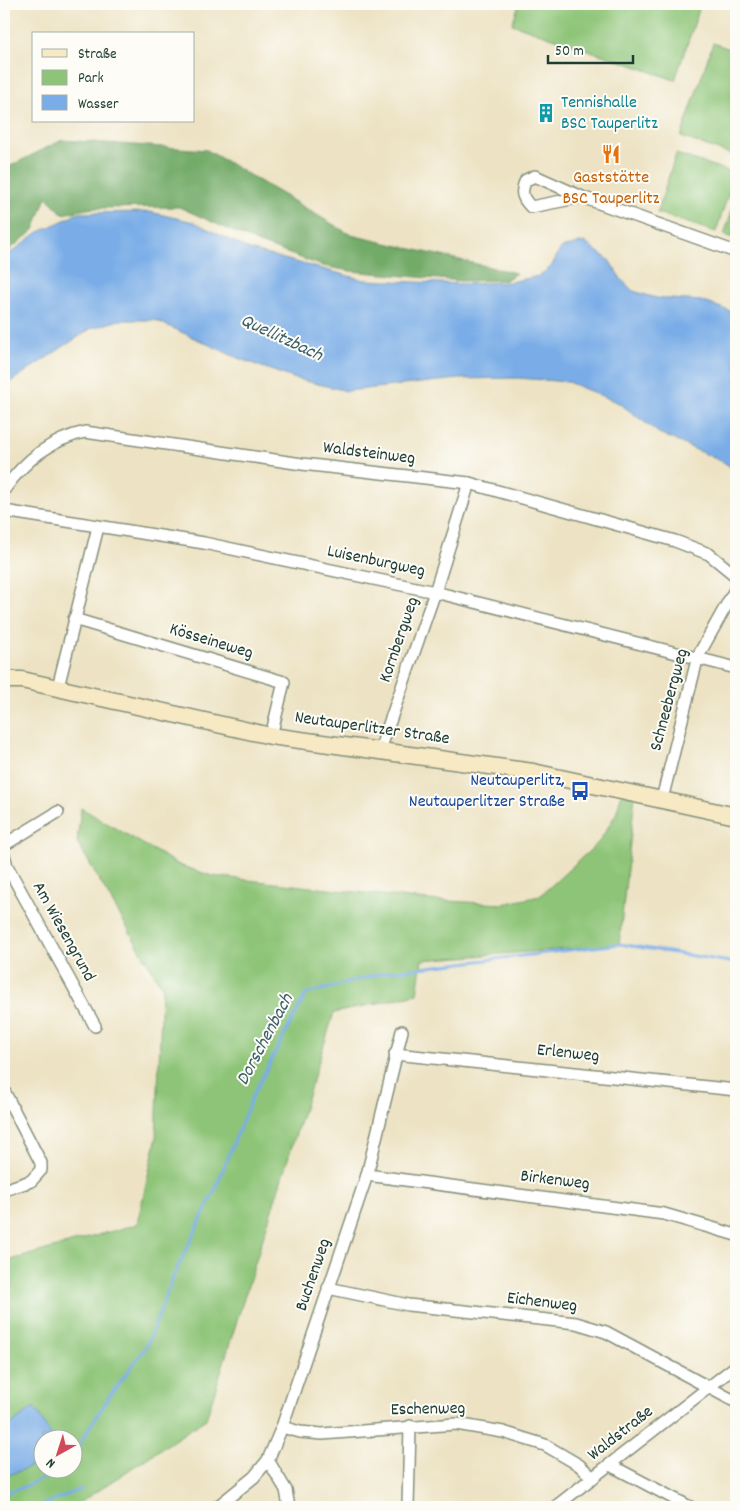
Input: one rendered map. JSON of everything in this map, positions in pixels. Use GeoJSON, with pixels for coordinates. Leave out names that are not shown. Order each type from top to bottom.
{"type":"FeatureCollection","features":[{"type":"Feature","properties":{"kind":"street"},"geometry":{"type":"LineString","coordinates":[[582,197],[531,207],[523,199],[522,188],[526,180],[536,176],[582,197],[736,252]]}},
{"type":"Feature","properties":{"kind":"street","name":"Waldsteinweg"},"geometry":{"type":"LineString","coordinates":[[4,490],[30,458],[67,436],[85,432],[302,464],[469,483],[675,541],[709,554],[736,576]]}},
{"type":"Feature","properties":{"kind":"street","name":"Kornbergweg"},"geometry":{"type":"LineString","coordinates":[[380,750],[435,592],[469,483]]}},
{"type":"Feature","properties":{"kind":"street","name":"Luisenburgweg"},"geometry":{"type":"LineString","coordinates":[[4,511],[204,543],[435,592],[698,656],[736,668]]}},
{"type":"Feature","properties":{"kind":"street"},"geometry":{"type":"LineString","coordinates":[[58,687],[98,527]]}},
{"type":"Feature","properties":{"kind":"street","name":"Schneebergweg"},"geometry":{"type":"LineString","coordinates":[[662,799],[698,656],[736,588]]}},
{"type":"Feature","properties":{"kind":"street","name":"Kösseineweg"},"geometry":{"type":"LineString","coordinates":[[74,620],[284,682],[271,736]]}},
{"type":"Feature","properties":{"kind":"street","name":"Neutauperlitzer Straße"},"geometry":{"type":"LineString","coordinates":[[4,680],[22,680],[58,687],[271,736],[533,772],[736,816]]}},
{"type":"Feature","properties":{"kind":"street"},"geometry":{"type":"LineString","coordinates":[[4,845],[58,812]]}},
{"type":"Feature","properties":{"kind":"street","name":"Am Wiesengrund"},"geometry":{"type":"LineString","coordinates":[[4,855],[7,866],[94,1026]]}},
{"type":"Feature","properties":{"kind":"street","name":"Buchenweg"},"geometry":{"type":"LineString","coordinates":[[217,1507],[254,1477],[268,1460],[282,1427],[367,1175],[402,1031]]}},
{"type":"Feature","properties":{"kind":"street","name":"Erlenweg"},"geometry":{"type":"LineString","coordinates":[[396,1054],[736,1090]]}},
{"type":"Feature","properties":{"kind":"street"},"geometry":{"type":"LineString","coordinates":[[4,1190],[30,1181],[41,1170],[41,1163],[5,1097]]}},
{"type":"Feature","properties":{"kind":"street","name":"Birkenweg"},"geometry":{"type":"LineString","coordinates":[[367,1175],[664,1214],[736,1235]]}},
{"type":"Feature","properties":{"kind":"street","name":"Eichenweg"},"geometry":{"type":"LineString","coordinates":[[328,1288],[408,1305],[576,1323],[606,1332],[736,1402]]}},
{"type":"Feature","properties":{"kind":"street","name":"Waldstraße"},"geometry":{"type":"LineString","coordinates":[[555,1507],[736,1366]]}},
{"type":"Feature","properties":{"kind":"street","name":"Eschenweg"},"geometry":{"type":"LineString","coordinates":[[282,1427],[300,1432],[322,1434],[456,1424],[503,1432],[545,1445],[579,1465],[593,1478]]}},
{"type":"Feature","properties":{"kind":"street"},"geometry":{"type":"LineString","coordinates":[[408,1507],[410,1426]]}},
{"type":"Feature","properties":{"kind":"street"},"geometry":{"type":"LineString","coordinates":[[268,1460],[286,1490],[289,1507]]}},
{"type":"Feature","properties":{"kind":"street"},"geometry":{"type":"LineString","coordinates":[[610,1465],[690,1507]]}},
{"type":"Feature","properties":{"kind":"green space"},"geometry":{"type":"Polygon","coordinates":[[[519,4],[701,4],[675,80],[512,24],[519,4]]]}},
{"type":"Feature","properties":{"kind":"green space"},"geometry":{"type":"Polygon","coordinates":[[[713,43],[736,51],[736,156],[681,137],[713,43]]]}},
{"type":"Feature","properties":{"kind":"green space"},"geometry":{"type":"Polygon","coordinates":[[[62,140],[207,150],[351,235],[516,273],[506,280],[461,281],[350,271],[323,266],[259,243],[179,207],[92,208],[63,214],[46,197],[34,230],[4,254],[4,169],[62,140]]]}},
{"type":"Feature","properties":{"kind":"green space"},"geometry":{"type":"Polygon","coordinates":[[[676,154],[735,173],[716,232],[657,213],[676,154]]]}},
{"type":"Feature","properties":{"kind":"green space"},"geometry":{"type":"Polygon","coordinates":[[[736,198],[736,239],[724,235],[736,198]]]}},
{"type":"Feature","properties":{"kind":"green space"},"geometry":{"type":"Polygon","coordinates":[[[622,793],[635,796],[619,945],[422,960],[417,994],[334,1013],[206,1419],[73,1507],[4,1507],[4,1262],[137,1224],[156,1140],[162,987],[77,842],[81,808],[179,865],[212,876],[427,900],[503,904],[540,896],[599,842],[616,814],[622,793]]]}},
{"type":"Feature","properties":{"kind":"water","name":"Quellitzbach"},"geometry":{"type":"Polygon","coordinates":[[[150,212],[194,222],[250,250],[364,280],[464,284],[510,282],[539,276],[551,267],[561,248],[584,242],[609,260],[621,279],[633,291],[656,298],[701,301],[736,313],[736,471],[725,463],[659,433],[619,403],[568,382],[518,378],[458,379],[347,391],[293,378],[240,359],[155,320],[119,320],[90,329],[4,386],[4,258],[37,233],[79,213],[150,212]]]}},
{"type":"Feature","properties":{"kind":"water"},"geometry":{"type":"Polygon","coordinates":[[[34,1407],[47,1428],[32,1428],[32,1466],[4,1477],[4,1430],[34,1407]]]}},
{"type":"Feature","properties":{"kind":"waterway","name":"Dorschenbach"},"geometry":{"type":"LineString","coordinates":[[82,1441],[109,1397],[146,1347],[175,1273],[214,1192],[252,1097],[306,994],[387,972],[620,944],[736,963]]}},
{"type":"Feature","properties":{"kind":"waterway","name":"Dorschenbach"},"geometry":{"type":"LineString","coordinates":[[4,1493],[24,1487],[43,1478]]}},
{"type":"Feature","properties":{"kind":"waterway","name":"Dorschenbach"},"geometry":{"type":"LineString","coordinates":[[38,1507],[81,1489]]}},
{"type":"Feature","properties":{"kind":"place","name":"Tennishalle BSC Tauperlitz"},"geometry":{"type":"Point","coordinates":[546,113]}},
{"type":"Feature","properties":{"kind":"place","name":"Gaststätte BSC Tauperlitz"},"geometry":{"type":"Point","coordinates":[611,154]}},
{"type":"Feature","properties":{"kind":"place","name":"Neutauperlitz, Neutauperlitzer Straße"},"geometry":{"type":"Point","coordinates":[580,791]}}]}
